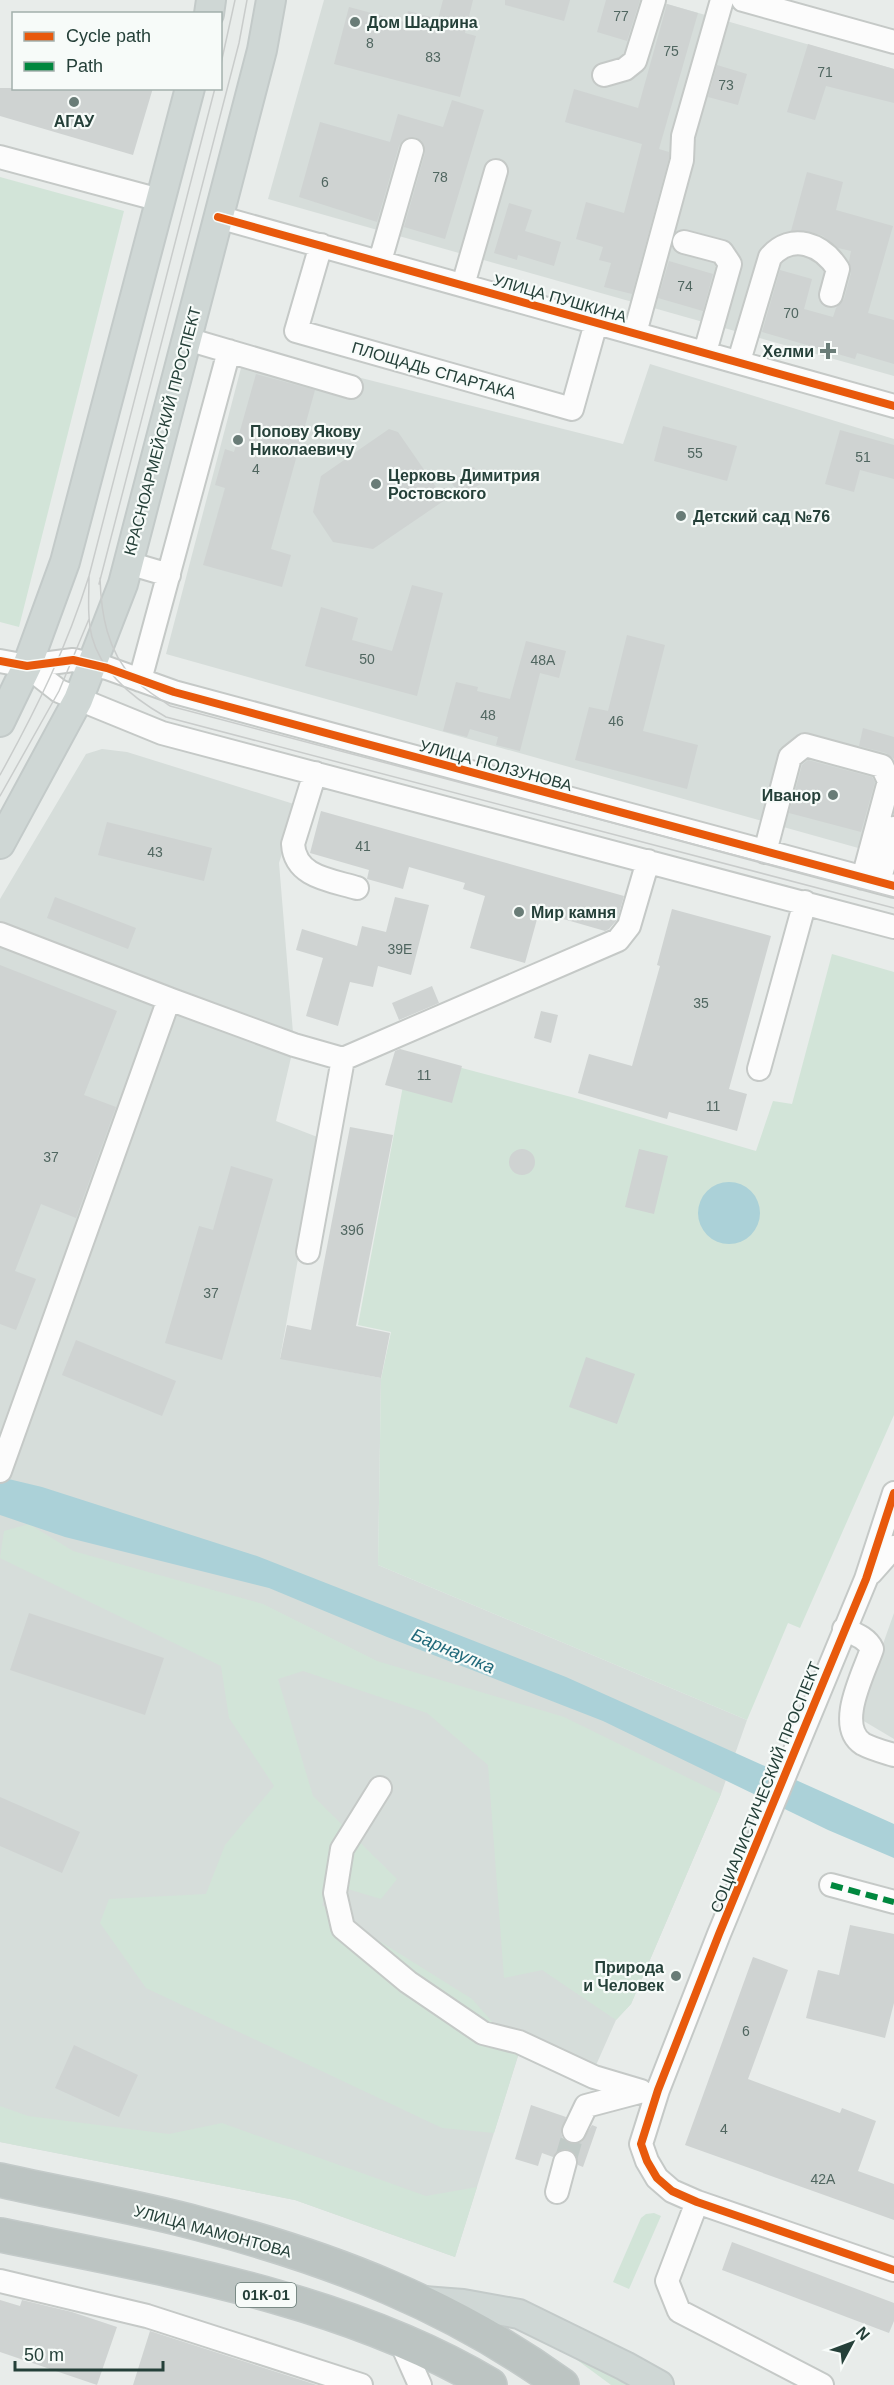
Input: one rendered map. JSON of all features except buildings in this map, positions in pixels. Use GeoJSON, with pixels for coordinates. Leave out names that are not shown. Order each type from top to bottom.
{"type":"FeatureCollection","features":[{"type":"Feature","properties":{"kind":"highway","name":"УЛИЦА МАМОНТОВА"},"geometry":{"type":"LineString","coordinates":[[0,2180],[198,2223],[348,2270],[420,2300],[474,2327],[562,2385]]}},
{"type":"Feature","properties":{"kind":"highway","name":"01К-01"},"geometry":{"type":"LineString","coordinates":[[10,2239],[177,2272],[361,2324],[399,2338],[462,2368],[490,2385]]}},
{"type":"Feature","properties":{"kind":"main road","name":"КРАСНОАРМЕЙСКИЙ ПРОСПЕКТ"},"geometry":{"type":"LineString","coordinates":[[0,843],[78,700],[123,584],[262,50],[271,0]]}},
{"type":"Feature","properties":{"kind":"main road"},"geometry":{"type":"LineString","coordinates":[[0,722],[13,663],[65,562],[189,90]]}},
{"type":"Feature","properties":{"kind":"main road"},"geometry":{"type":"LineString","coordinates":[[420,2300],[463,2304],[519,2314],[659,2385]]}},
{"type":"Feature","properties":{"kind":"street"},"geometry":{"type":"LineString","coordinates":[[604,75],[625,69],[635,61],[654,0]]}},
{"type":"Feature","properties":{"kind":"street"},"geometry":{"type":"LineString","coordinates":[[635,333],[682,160],[682,136],[722,0]]}},
{"type":"Feature","properties":{"kind":"street"},"geometry":{"type":"LineString","coordinates":[[742,0],[894,42]]}},
{"type":"Feature","properties":{"kind":"street"},"geometry":{"type":"LineString","coordinates":[[380,261],[412,150]]}},
{"type":"Feature","properties":{"kind":"street"},"geometry":{"type":"LineString","coordinates":[[0,157],[160,200]]}},
{"type":"Feature","properties":{"kind":"street"},"geometry":{"type":"LineString","coordinates":[[463,285],[496,171]]}},
{"type":"Feature","properties":{"kind":"street","name":"УЛИЦА ПУШКИНА"},"geometry":{"type":"LineString","coordinates":[[218,217],[894,406]]}},
{"type":"Feature","properties":{"kind":"street"},"geometry":{"type":"LineString","coordinates":[[684,242],[722,252],[730,264],[705,352]]}},
{"type":"Feature","properties":{"kind":"street"},"geometry":{"type":"LineString","coordinates":[[739,361],[770,257],[777,249],[789,243],[795,243],[822,250],[838,269],[831,295]]}},
{"type":"Feature","properties":{"kind":"street","name":"ПЛОЩАДЬ СПАРТАКА"},"geometry":{"type":"LineString","coordinates":[[321,245],[296,331],[572,409],[596,323]]}},
{"type":"Feature","properties":{"kind":"street"},"geometry":{"type":"LineString","coordinates":[[187,339],[351,387]]}},
{"type":"Feature","properties":{"kind":"street"},"geometry":{"type":"LineString","coordinates":[[140,680],[229,351]]}},
{"type":"Feature","properties":{"kind":"street"},"geometry":{"type":"LineString","coordinates":[[128,563],[169,575]]}},
{"type":"Feature","properties":{"kind":"street","name":"УЛИЦА ПОЛЗУНОВА"},"geometry":{"type":"LineString","coordinates":[[13,663],[59,660],[93,664],[174,692],[879,882]]}},
{"type":"Feature","properties":{"kind":"street"},"geometry":{"type":"LineString","coordinates":[[13,663],[78,700],[162,733],[894,927]]}},
{"type":"Feature","properties":{"kind":"street"},"geometry":{"type":"LineString","coordinates":[[765,852],[790,757],[805,745],[882,766],[889,781],[879,882]]}},
{"type":"Feature","properties":{"kind":"street"},"geometry":{"type":"LineString","coordinates":[[315,773],[293,844],[294,854],[309,874],[357,888]]}},
{"type":"Feature","properties":{"kind":"street"},"geometry":{"type":"LineString","coordinates":[[879,882],[894,828]]}},
{"type":"Feature","properties":{"kind":"street"},"geometry":{"type":"LineString","coordinates":[[0,934],[294,1045],[343,1059],[618,940],[629,926],[648,861]]}},
{"type":"Feature","properties":{"kind":"street"},"geometry":{"type":"LineString","coordinates":[[759,1069],[805,902]]}},
{"type":"Feature","properties":{"kind":"street"},"geometry":{"type":"LineString","coordinates":[[0,1471],[169,999]]}},
{"type":"Feature","properties":{"kind":"street"},"geometry":{"type":"LineString","coordinates":[[308,1252],[343,1059]]}},
{"type":"Feature","properties":{"kind":"street","name":"СОЦИАЛИСТИЧЕСКИЙ ПРОСПЕКТ"},"geometry":{"type":"LineString","coordinates":[[894,1493],[866,1579],[754,1850],[650,2091],[642,2144],[647,2161],[657,2178],[672,2191],[697,2202],[894,2270]]}},
{"type":"Feature","properties":{"kind":"street"},"geometry":{"type":"LineString","coordinates":[[866,1579],[894,1547]]}},
{"type":"Feature","properties":{"kind":"street"},"geometry":{"type":"LineString","coordinates":[[844,1629],[858,1635],[870,1644],[872,1649],[850,1714],[850,1725],[855,1736],[863,1744],[894,1755]]}},
{"type":"Feature","properties":{"kind":"street"},"geometry":{"type":"LineString","coordinates":[[380,1788],[342,1848],[335,1893],[343,1928],[408,1982],[483,2033],[519,2042],[594,2077],[650,2091]]}},
{"type":"Feature","properties":{"kind":"street"},"geometry":{"type":"LineString","coordinates":[[831,1885],[894,1902]]}},
{"type":"Feature","properties":{"kind":"street"},"geometry":{"type":"LineString","coordinates":[[574,2131],[586,2106],[650,2091]]}},
{"type":"Feature","properties":{"kind":"street"},"geometry":{"type":"LineString","coordinates":[[557,2192],[565,2162]]}},
{"type":"Feature","properties":{"kind":"street"},"geometry":{"type":"LineString","coordinates":[[697,2202],[668,2281],[679,2311],[822,2385]]}},
{"type":"Feature","properties":{"kind":"street"},"geometry":{"type":"LineString","coordinates":[[0,2281],[147,2316],[361,2385]]}},
{"type":"Feature","properties":{"kind":"street"},"geometry":{"type":"LineString","coordinates":[[399,2338],[420,2385]]}},
{"type":"Feature","properties":{"kind":"shaded area"},"geometry":{"type":"Polygon","coordinates":[[[324,0],[653,0],[894,69],[894,376],[268,199],[324,0]]]}},
{"type":"Feature","properties":{"kind":"shaded area"},"geometry":{"type":"Polygon","coordinates":[[[246,349],[623,444],[650,364],[894,439],[894,858],[166,654],[246,349]]]}},
{"type":"Feature","properties":{"kind":"shaded area"},"geometry":{"type":"Polygon","coordinates":[[[102,749],[127,752],[297,805],[279,863],[294,1045],[276,1121],[320,1138],[280,1358],[381,1378],[378,1565],[747,1720],[721,1794],[631,2004],[616,2020],[593,2072],[519,2053],[455,2257],[295,2200],[0,2142],[0,899],[86,754],[102,749]]]}},
{"type":"Feature","properties":{"kind":"shaded area"},"geometry":{"type":"Polygon","coordinates":[[[894,1613],[894,1739],[857,1717],[894,1613]]]}},
{"type":"Feature","properties":{"kind":"green space"},"geometry":{"type":"Polygon","coordinates":[[[0,177],[124,211],[19,627],[0,622],[0,177]]]}},
{"type":"Feature","properties":{"kind":"green space"},"geometry":{"type":"Polygon","coordinates":[[[832,954],[894,972],[894,1415],[800,1628],[788,1623],[747,1720],[378,1565],[381,1379],[391,1332],[358,1325],[409,1054],[575,1098],[756,1151],[773,1101],[792,1104],[832,954]]]}},
{"type":"Feature","properties":{"kind":"green space"},"geometry":{"type":"Polygon","coordinates":[[[29,1524],[73,1551],[263,1604],[377,1661],[564,1717],[721,1794],[631,2004],[616,2020],[542,1970],[504,1978],[488,1765],[427,1713],[303,1671],[278,1679],[313,1796],[397,1879],[381,1899],[331,1884],[322,1905],[472,1999],[519,2052],[494,2133],[442,2128],[146,1988],[100,1923],[109,1899],[206,1894],[225,1845],[274,1786],[229,1718],[221,1666],[0,1558],[4,1531],[29,1524]]]}},
{"type":"Feature","properties":{"kind":"green space"},"geometry":{"type":"Polygon","coordinates":[[[0,2106],[28,2116],[169,2134],[222,2123],[426,2196],[477,2187],[455,2257],[295,2200],[0,2142],[0,2106]]]}},
{"type":"Feature","properties":{"kind":"green space"},"geometry":{"type":"Polygon","coordinates":[[[654,2213],[661,2216],[629,2289],[613,2282],[641,2218],[646,2214],[654,2213]]]}},
{"type":"Feature","properties":{"kind":"green space"},"geometry":{"type":"Polygon","coordinates":[[[569,2354],[637,2385],[611,2385],[569,2354]]]}},
{"type":"Feature","properties":{"kind":"water"},"geometry":{"type":"Polygon","coordinates":[[[723,1182],[735,1182],[751,1191],[758,1201],[760,1213],[758,1225],[751,1235],[735,1244],[723,1244],[712,1239],[703,1230],[698,1219],[698,1207],[703,1196],[712,1187],[723,1182]]]}},
{"type":"Feature","properties":{"kind":"water","name":"Барнаулка"},"geometry":{"type":"Polygon","coordinates":[[[0,1477],[42,1487],[257,1556],[566,1677],[894,1824],[894,1858],[828,1830],[603,1721],[387,1637],[269,1588],[65,1537],[0,1515],[0,1477]]]}},
{"type":"Feature","properties":{"kind":"tunnel"},"geometry":{"type":"LineString","coordinates":[[565,2162],[574,2131]]}},
{"type":"Feature","properties":{"kind":"tram line"},"geometry":{"type":"LineString","coordinates":[[222,59],[235,0]]}},
{"type":"Feature","properties":{"kind":"tram line"},"geometry":{"type":"LineString","coordinates":[[99,584],[239,43],[247,0]]}},
{"type":"Feature","properties":{"kind":"tram line"},"geometry":{"type":"LineString","coordinates":[[0,775],[50,678],[89,576],[214,90]]}},
{"type":"Feature","properties":{"kind":"tram line"},"geometry":{"type":"LineString","coordinates":[[89,576],[90,629],[103,663],[131,694],[166,717],[894,908]]}},
{"type":"Feature","properties":{"kind":"tram line"},"geometry":{"type":"LineString","coordinates":[[100,578],[104,618],[117,656],[137,682],[170,706],[894,897]]}},
{"type":"Feature","properties":{"kind":"tram line"},"geometry":{"type":"LineString","coordinates":[[0,796],[59,691],[89,619]]}},
{"type":"Feature","properties":{"kind":"marked path"},"geometry":{"type":"LineString","coordinates":[[831,1885],[894,1902]]}},
{"type":"Feature","properties":{"kind":"cycle path"},"geometry":{"type":"LineString","coordinates":[[218,217],[894,406]]}},
{"type":"Feature","properties":{"kind":"cycle path"},"geometry":{"type":"LineString","coordinates":[[0,661],[27,666],[73,660],[107,668],[174,692],[894,886]]}},
{"type":"Feature","properties":{"kind":"cycle path"},"geometry":{"type":"LineString","coordinates":[[894,1493],[866,1579],[719,1934],[658,2090],[641,2144],[647,2161],[657,2178],[672,2191],[697,2202],[894,2270]]}},
{"type":"Feature","properties":{"kind":"place","name":"Дом Шадрина"},"geometry":{"type":"Point","coordinates":[355,22]}},
{"type":"Feature","properties":{"kind":"place","name":"АГАУ"},"geometry":{"type":"Point","coordinates":[74,102]}},
{"type":"Feature","properties":{"kind":"place","name":"Хелми"},"geometry":{"type":"Point","coordinates":[828,351]}},
{"type":"Feature","properties":{"kind":"place","name":"Попову Якову Николаевичу"},"geometry":{"type":"Point","coordinates":[238,440]}},
{"type":"Feature","properties":{"kind":"place","name":"Церковь Димитрия Ростовского"},"geometry":{"type":"Point","coordinates":[376,484]}},
{"type":"Feature","properties":{"kind":"place","name":"Детский сад №76"},"geometry":{"type":"Point","coordinates":[681,516]}},
{"type":"Feature","properties":{"kind":"place","name":"Иванор"},"geometry":{"type":"Point","coordinates":[833,795]}},
{"type":"Feature","properties":{"kind":"place","name":"Мир камня"},"geometry":{"type":"Point","coordinates":[519,912]}},
{"type":"Feature","properties":{"kind":"place","name":"Природа и Человек"},"geometry":{"type":"Point","coordinates":[676,1976]}}]}
